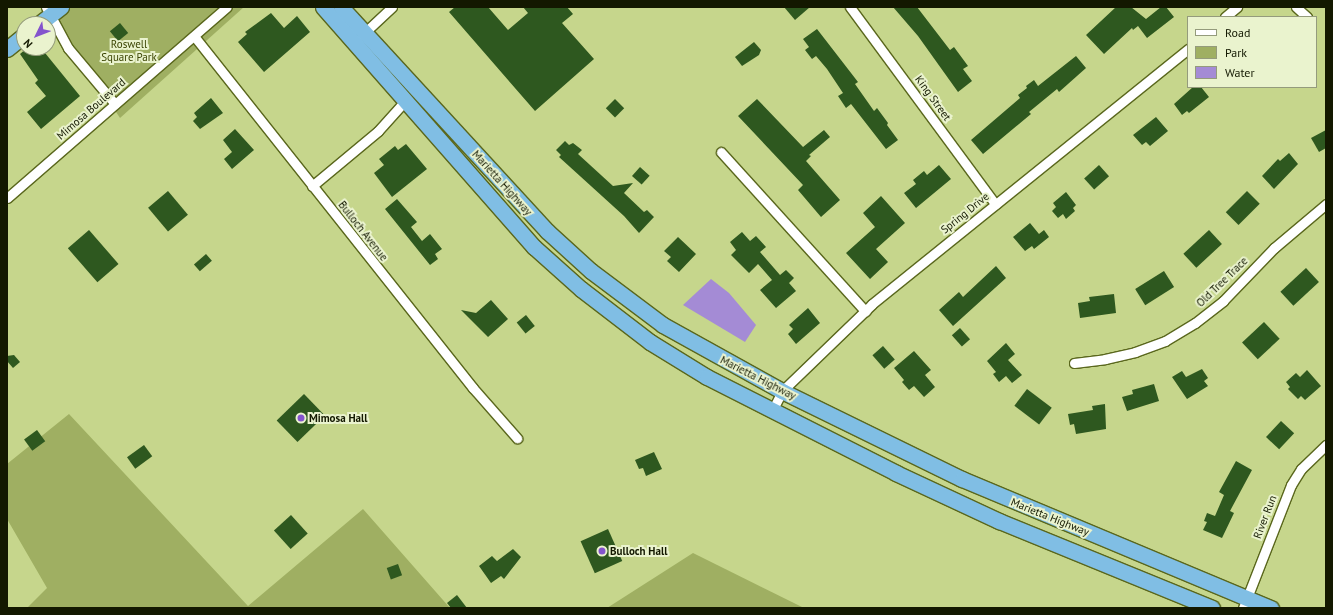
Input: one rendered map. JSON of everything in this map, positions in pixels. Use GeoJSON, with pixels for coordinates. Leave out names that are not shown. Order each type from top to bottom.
{"type":"FeatureCollection","features":[{"type":"Feature","properties":{"kind":"highway","name":"Marietta Highway"},"geometry":{"type":"LineString","coordinates":[[323,7],[359,38],[526,210],[579,261],[663,325],[782,391],[1012,502],[1245,603],[1271,608]]}},
{"type":"Feature","properties":{"kind":"highway","name":"Marietta Highway"},"geometry":{"type":"LineString","coordinates":[[341,7],[359,38],[405,102],[514,225],[581,289],[677,360],[772,411],[947,497],[1212,608]]}},
{"type":"Feature","properties":{"kind":"highway"},"geometry":{"type":"LineString","coordinates":[[7,49],[16,42]]}},
{"type":"Feature","properties":{"kind":"street","name":"Mimosa Boulevard"},"geometry":{"type":"LineString","coordinates":[[7,198],[227,7]]}},
{"type":"Feature","properties":{"kind":"street"},"geometry":{"type":"LineString","coordinates":[[359,38],[392,7]]}},
{"type":"Feature","properties":{"kind":"street","name":"King Street"},"geometry":{"type":"LineString","coordinates":[[850,7],[995,204]]}},
{"type":"Feature","properties":{"kind":"street"},"geometry":{"type":"LineString","coordinates":[[1226,16],[1237,7]]}},
{"type":"Feature","properties":{"kind":"street"},"geometry":{"type":"LineString","coordinates":[[1296,7],[1306,16]]}},
{"type":"Feature","properties":{"kind":"street"},"geometry":{"type":"LineString","coordinates":[[53,9],[68,48],[115,104]]}},
{"type":"Feature","properties":{"kind":"street","name":"Bulloch Avenue"},"geometry":{"type":"LineString","coordinates":[[194,36],[473,388],[517,438]]}},
{"type":"Feature","properties":{"kind":"street","name":"Spring Drive"},"geometry":{"type":"LineString","coordinates":[[772,411],[782,391],[865,310],[1187,50]]}},
{"type":"Feature","properties":{"kind":"street"},"geometry":{"type":"LineString","coordinates":[[312,186],[378,131],[405,102]]}},
{"type":"Feature","properties":{"kind":"street"},"geometry":{"type":"LineString","coordinates":[[721,152],[865,310]]}},
{"type":"Feature","properties":{"kind":"street","name":"Old Tree Trace"},"geometry":{"type":"LineString","coordinates":[[1074,363],[1105,360],[1135,352],[1165,341],[1195,323],[1223,301],[1279,243],[1326,204]]}},
{"type":"Feature","properties":{"kind":"street","name":"River Run"},"geometry":{"type":"LineString","coordinates":[[1245,603],[1291,485],[1301,469],[1326,445]]}},
{"type":"Feature","properties":{"kind":"green space","name":"Roswell Square Park"},"geometry":{"type":"Polygon","coordinates":[[[60,7],[244,7],[120,118],[56,20],[56,16],[53,16],[52,14],[60,7]]]}},
{"type":"Feature","properties":{"kind":"green space"},"geometry":{"type":"Polygon","coordinates":[[[69,414],[248,606],[363,509],[450,608],[27,608],[47,588],[7,519],[7,464],[69,414]]]}},
{"type":"Feature","properties":{"kind":"green space"},"geometry":{"type":"Polygon","coordinates":[[[693,553],[804,608],[607,608],[693,553]]]}},
{"type":"Feature","properties":{"kind":"water"},"geometry":{"type":"Polygon","coordinates":[[[711,279],[729,293],[756,325],[745,342],[683,305],[711,279]]]}},
{"type":"Feature","properties":{"kind":"building"},"geometry":{"type":"Polygon","coordinates":[[[455,7],[488,7],[508,30],[528,13],[523,7],[567,7],[573,14],[562,23],[594,59],[535,111],[449,12],[455,7]]]}},
{"type":"Feature","properties":{"kind":"building"},"geometry":{"type":"Polygon","coordinates":[[[784,7],[810,7],[795,20],[784,7]]]}},
{"type":"Feature","properties":{"kind":"building"},"geometry":{"type":"Polygon","coordinates":[[[893,7],[917,7],[950,50],[954,47],[968,66],[963,69],[972,81],[958,92],[918,36],[893,7]]]}},
{"type":"Feature","properties":{"kind":"building"},"geometry":{"type":"Polygon","coordinates":[[[1116,7],[1131,7],[1146,19],[1161,7],[1166,7],[1174,17],[1147,38],[1138,26],[1133,30],[1132,28],[1104,54],[1086,35],[1116,7]]]}},
{"type":"Feature","properties":{"kind":"building"},"geometry":{"type":"Polygon","coordinates":[[[271,13],[284,28],[297,16],[310,32],[264,72],[238,42],[247,34],[245,32],[271,13]]]}},
{"type":"Feature","properties":{"kind":"building"},"geometry":{"type":"Polygon","coordinates":[[[120,23],[128,33],[118,41],[110,31],[120,23]]]}},
{"type":"Feature","properties":{"kind":"building"},"geometry":{"type":"Polygon","coordinates":[[[817,29],[858,82],[855,84],[874,111],[877,108],[898,140],[886,149],[851,104],[846,108],[838,96],[843,93],[827,69],[816,56],[812,59],[805,50],[809,47],[803,39],[817,29]]]}},
{"type":"Feature","properties":{"kind":"building"},"geometry":{"type":"Polygon","coordinates":[[[754,42],[761,50],[759,55],[742,66],[735,57],[754,42]]]}},
{"type":"Feature","properties":{"kind":"building"},"geometry":{"type":"Polygon","coordinates":[[[21,56],[48,56],[80,96],[41,129],[27,112],[46,96],[35,83],[38,80],[21,56]]]}},
{"type":"Feature","properties":{"kind":"building"},"geometry":{"type":"Polygon","coordinates":[[[1076,56],[1086,68],[1059,92],[1057,89],[1029,112],[1031,114],[983,154],[971,140],[1020,98],[1018,95],[1027,88],[1026,86],[1034,80],[1038,86],[1076,56]]]}},
{"type":"Feature","properties":{"kind":"building"},"geometry":{"type":"Polygon","coordinates":[[[1192,88],[1202,88],[1209,97],[1189,113],[1187,111],[1182,115],[1174,104],[1192,88]]]}},
{"type":"Feature","properties":{"kind":"building"},"geometry":{"type":"Polygon","coordinates":[[[211,98],[223,113],[200,129],[193,121],[197,117],[194,113],[211,98]]]}},
{"type":"Feature","properties":{"kind":"building"},"geometry":{"type":"Polygon","coordinates":[[[615,99],[624,108],[615,117],[606,108],[615,99]]]}},
{"type":"Feature","properties":{"kind":"building"},"geometry":{"type":"Polygon","coordinates":[[[757,99],[803,147],[824,130],[830,137],[809,155],[811,156],[806,161],[840,200],[821,217],[798,190],[803,185],[738,116],[757,99]]]}},
{"type":"Feature","properties":{"kind":"building"},"geometry":{"type":"Polygon","coordinates":[[[1156,117],[1168,131],[1150,146],[1146,142],[1142,145],[1133,135],[1156,117]]]}},
{"type":"Feature","properties":{"kind":"building"},"geometry":{"type":"Polygon","coordinates":[[[235,129],[254,150],[232,169],[224,159],[232,152],[223,140],[235,129]]]}},
{"type":"Feature","properties":{"kind":"building"},"geometry":{"type":"Polygon","coordinates":[[[1326,130],[1326,148],[1319,152],[1311,138],[1326,130]]]}},
{"type":"Feature","properties":{"kind":"building"},"geometry":{"type":"Polygon","coordinates":[[[565,141],[569,145],[573,143],[582,150],[578,154],[613,186],[633,183],[624,193],[644,212],[647,210],[654,217],[639,233],[624,216],[559,157],[561,155],[556,150],[565,141]]]}},
{"type":"Feature","properties":{"kind":"building"},"geometry":{"type":"Polygon","coordinates":[[[406,144],[427,169],[392,197],[374,173],[384,165],[379,159],[395,146],[398,150],[406,144]]]}},
{"type":"Feature","properties":{"kind":"building"},"geometry":{"type":"Polygon","coordinates":[[[1289,153],[1298,164],[1274,189],[1262,176],[1278,159],[1280,161],[1289,153]]]}},
{"type":"Feature","properties":{"kind":"building"},"geometry":{"type":"Polygon","coordinates":[[[939,165],[951,179],[916,208],[904,193],[916,184],[913,180],[924,171],[927,175],[939,165]]]}},
{"type":"Feature","properties":{"kind":"building"},"geometry":{"type":"Polygon","coordinates":[[[1099,165],[1109,176],[1094,190],[1084,178],[1099,165]]]}},
{"type":"Feature","properties":{"kind":"building"},"geometry":{"type":"Polygon","coordinates":[[[640,167],[650,176],[642,185],[632,176],[640,167]]]}},
{"type":"Feature","properties":{"kind":"building"},"geometry":{"type":"Polygon","coordinates":[[[168,191],[188,215],[168,231],[148,208],[168,191]]]}},
{"type":"Feature","properties":{"kind":"building"},"geometry":{"type":"Polygon","coordinates":[[[1247,191],[1260,204],[1239,225],[1226,212],[1247,191]]]}},
{"type":"Feature","properties":{"kind":"building"},"geometry":{"type":"Polygon","coordinates":[[[1066,192],[1076,205],[1073,208],[1075,211],[1066,219],[1063,214],[1058,218],[1052,211],[1056,207],[1053,203],[1066,192]]]}},
{"type":"Feature","properties":{"kind":"building"},"geometry":{"type":"Polygon","coordinates":[[[881,196],[905,223],[876,249],[888,262],[870,279],[846,253],[875,227],[863,213],[881,196]]]}},
{"type":"Feature","properties":{"kind":"building"},"geometry":{"type":"Polygon","coordinates":[[[397,199],[417,222],[411,227],[422,241],[430,234],[442,249],[435,254],[438,259],[430,265],[385,209],[397,199]]]}},
{"type":"Feature","properties":{"kind":"building"},"geometry":{"type":"Polygon","coordinates":[[[1030,223],[1039,234],[1044,230],[1049,237],[1034,249],[1032,246],[1025,251],[1013,237],[1030,223]]]}},
{"type":"Feature","properties":{"kind":"building"},"geometry":{"type":"Polygon","coordinates":[[[89,230],[119,264],[97,282],[68,248],[89,230]]]}},
{"type":"Feature","properties":{"kind":"building"},"geometry":{"type":"Polygon","coordinates":[[[1209,230],[1222,244],[1196,268],[1183,254],[1209,230]]]}},
{"type":"Feature","properties":{"kind":"building"},"geometry":{"type":"Polygon","coordinates":[[[742,232],[750,241],[756,236],[766,247],[760,252],[780,275],[786,270],[794,278],[789,283],[796,291],[776,308],[760,290],[772,280],[758,264],[749,273],[731,255],[736,250],[730,242],[742,232]]]}},
{"type":"Feature","properties":{"kind":"building"},"geometry":{"type":"Polygon","coordinates":[[[678,237],[696,254],[679,272],[667,261],[671,257],[664,251],[678,237]]]}},
{"type":"Feature","properties":{"kind":"building"},"geometry":{"type":"Polygon","coordinates":[[[206,254],[212,261],[200,271],[194,264],[206,254]]]}},
{"type":"Feature","properties":{"kind":"building"},"geometry":{"type":"Polygon","coordinates":[[[996,266],[1006,278],[953,326],[939,310],[959,292],[963,297],[996,266]]]}},
{"type":"Feature","properties":{"kind":"building"},"geometry":{"type":"Polygon","coordinates":[[[1306,268],[1319,282],[1293,306],[1280,292],[1306,268]]]}},
{"type":"Feature","properties":{"kind":"building"},"geometry":{"type":"Polygon","coordinates":[[[1164,271],[1174,287],[1145,305],[1135,289],[1164,271]]]}},
{"type":"Feature","properties":{"kind":"building"},"geometry":{"type":"Polygon","coordinates":[[[1114,294],[1116,313],[1080,318],[1078,303],[1090,301],[1089,297],[1114,294]]]}},
{"type":"Feature","properties":{"kind":"building"},"geometry":{"type":"Polygon","coordinates":[[[491,300],[508,319],[488,337],[461,310],[476,313],[491,300]]]}},
{"type":"Feature","properties":{"kind":"building"},"geometry":{"type":"Polygon","coordinates":[[[808,308],[820,323],[796,344],[788,334],[793,329],[789,325],[808,308]]]}},
{"type":"Feature","properties":{"kind":"building"},"geometry":{"type":"Polygon","coordinates":[[[526,315],[535,326],[525,333],[517,323],[526,315]]]}},
{"type":"Feature","properties":{"kind":"building"},"geometry":{"type":"Polygon","coordinates":[[[1264,322],[1280,339],[1258,359],[1242,342],[1264,322]]]}},
{"type":"Feature","properties":{"kind":"building"},"geometry":{"type":"Polygon","coordinates":[[[960,328],[970,339],[962,347],[952,335],[960,328]]]}},
{"type":"Feature","properties":{"kind":"building"},"geometry":{"type":"Polygon","coordinates":[[[1006,343],[1015,354],[1008,360],[1022,375],[1012,383],[1006,376],[999,382],[993,374],[996,372],[987,361],[1006,343]]]}},
{"type":"Feature","properties":{"kind":"building"},"geometry":{"type":"Polygon","coordinates":[[[883,346],[895,360],[884,369],[872,355],[883,346]]]}},
{"type":"Feature","properties":{"kind":"building"},"geometry":{"type":"Polygon","coordinates":[[[914,351],[931,370],[925,375],[935,387],[924,397],[914,386],[909,390],[902,382],[904,380],[894,368],[914,351]]]}},
{"type":"Feature","properties":{"kind":"building"},"geometry":{"type":"Polygon","coordinates":[[[14,355],[20,362],[13,368],[7,361],[7,356],[14,355]]]}},
{"type":"Feature","properties":{"kind":"building"},"geometry":{"type":"Polygon","coordinates":[[[1202,369],[1208,378],[1204,381],[1208,386],[1187,399],[1172,377],[1182,371],[1186,377],[1202,369]]]}},
{"type":"Feature","properties":{"kind":"building"},"geometry":{"type":"Polygon","coordinates":[[[1307,370],[1321,386],[1305,400],[1301,396],[1298,399],[1288,389],[1290,387],[1286,382],[1296,373],[1300,377],[1307,370]]]}},
{"type":"Feature","properties":{"kind":"building"},"geometry":{"type":"Polygon","coordinates":[[[1154,384],[1159,401],[1127,411],[1122,397],[1133,394],[1132,390],[1154,384]]]}},
{"type":"Feature","properties":{"kind":"building"},"geometry":{"type":"Polygon","coordinates":[[[1027,389],[1052,408],[1039,424],[1014,406],[1027,389]]]}},
{"type":"Feature","properties":{"kind":"building","name":"Mimosa Hall"},"geometry":{"type":"Polygon","coordinates":[[[304,394],[325,416],[298,442],[277,420],[304,394]]]}},
{"type":"Feature","properties":{"kind":"building"},"geometry":{"type":"Polygon","coordinates":[[[1105,404],[1106,429],[1076,434],[1074,424],[1070,425],[1068,414],[1093,410],[1092,406],[1105,404]]]}},
{"type":"Feature","properties":{"kind":"building"},"geometry":{"type":"Polygon","coordinates":[[[1281,421],[1294,433],[1279,449],[1266,437],[1281,421]]]}},
{"type":"Feature","properties":{"kind":"building"},"geometry":{"type":"Polygon","coordinates":[[[37,430],[45,441],[32,451],[24,439],[37,430]]]}},
{"type":"Feature","properties":{"kind":"building"},"geometry":{"type":"Polygon","coordinates":[[[144,445],[152,456],[135,469],[127,457],[144,445]]]}},
{"type":"Feature","properties":{"kind":"building"},"geometry":{"type":"Polygon","coordinates":[[[654,452],[662,469],[646,476],[643,468],[639,469],[635,460],[654,452]]]}},
{"type":"Feature","properties":{"kind":"building"},"geometry":{"type":"Polygon","coordinates":[[[1236,461],[1252,470],[1230,511],[1234,513],[1222,538],[1203,530],[1207,522],[1204,521],[1207,513],[1215,516],[1224,495],[1219,492],[1236,461]]]}},
{"type":"Feature","properties":{"kind":"building"},"geometry":{"type":"Polygon","coordinates":[[[291,515],[308,534],[291,549],[274,530],[291,515]]]}},
{"type":"Feature","properties":{"kind":"building","name":"Bulloch Hall"},"geometry":{"type":"Polygon","coordinates":[[[608,529],[622,561],[595,573],[581,541],[608,529]]]}},
{"type":"Feature","properties":{"kind":"building"},"geometry":{"type":"Polygon","coordinates":[[[513,549],[521,557],[504,579],[501,576],[491,583],[479,566],[492,556],[497,561],[513,549]]]}},
{"type":"Feature","properties":{"kind":"building"},"geometry":{"type":"Polygon","coordinates":[[[398,564],[402,575],[391,579],[387,568],[398,564]]]}},
{"type":"Feature","properties":{"kind":"building"},"geometry":{"type":"Polygon","coordinates":[[[457,595],[467,608],[451,608],[447,603],[457,595]]]}},
{"type":"Feature","properties":{"kind":"place","name":"Mimosa Hall"},"geometry":{"type":"Point","coordinates":[301,418]}},
{"type":"Feature","properties":{"kind":"place","name":"Bulloch Hall"},"geometry":{"type":"Point","coordinates":[602,551]}}]}
